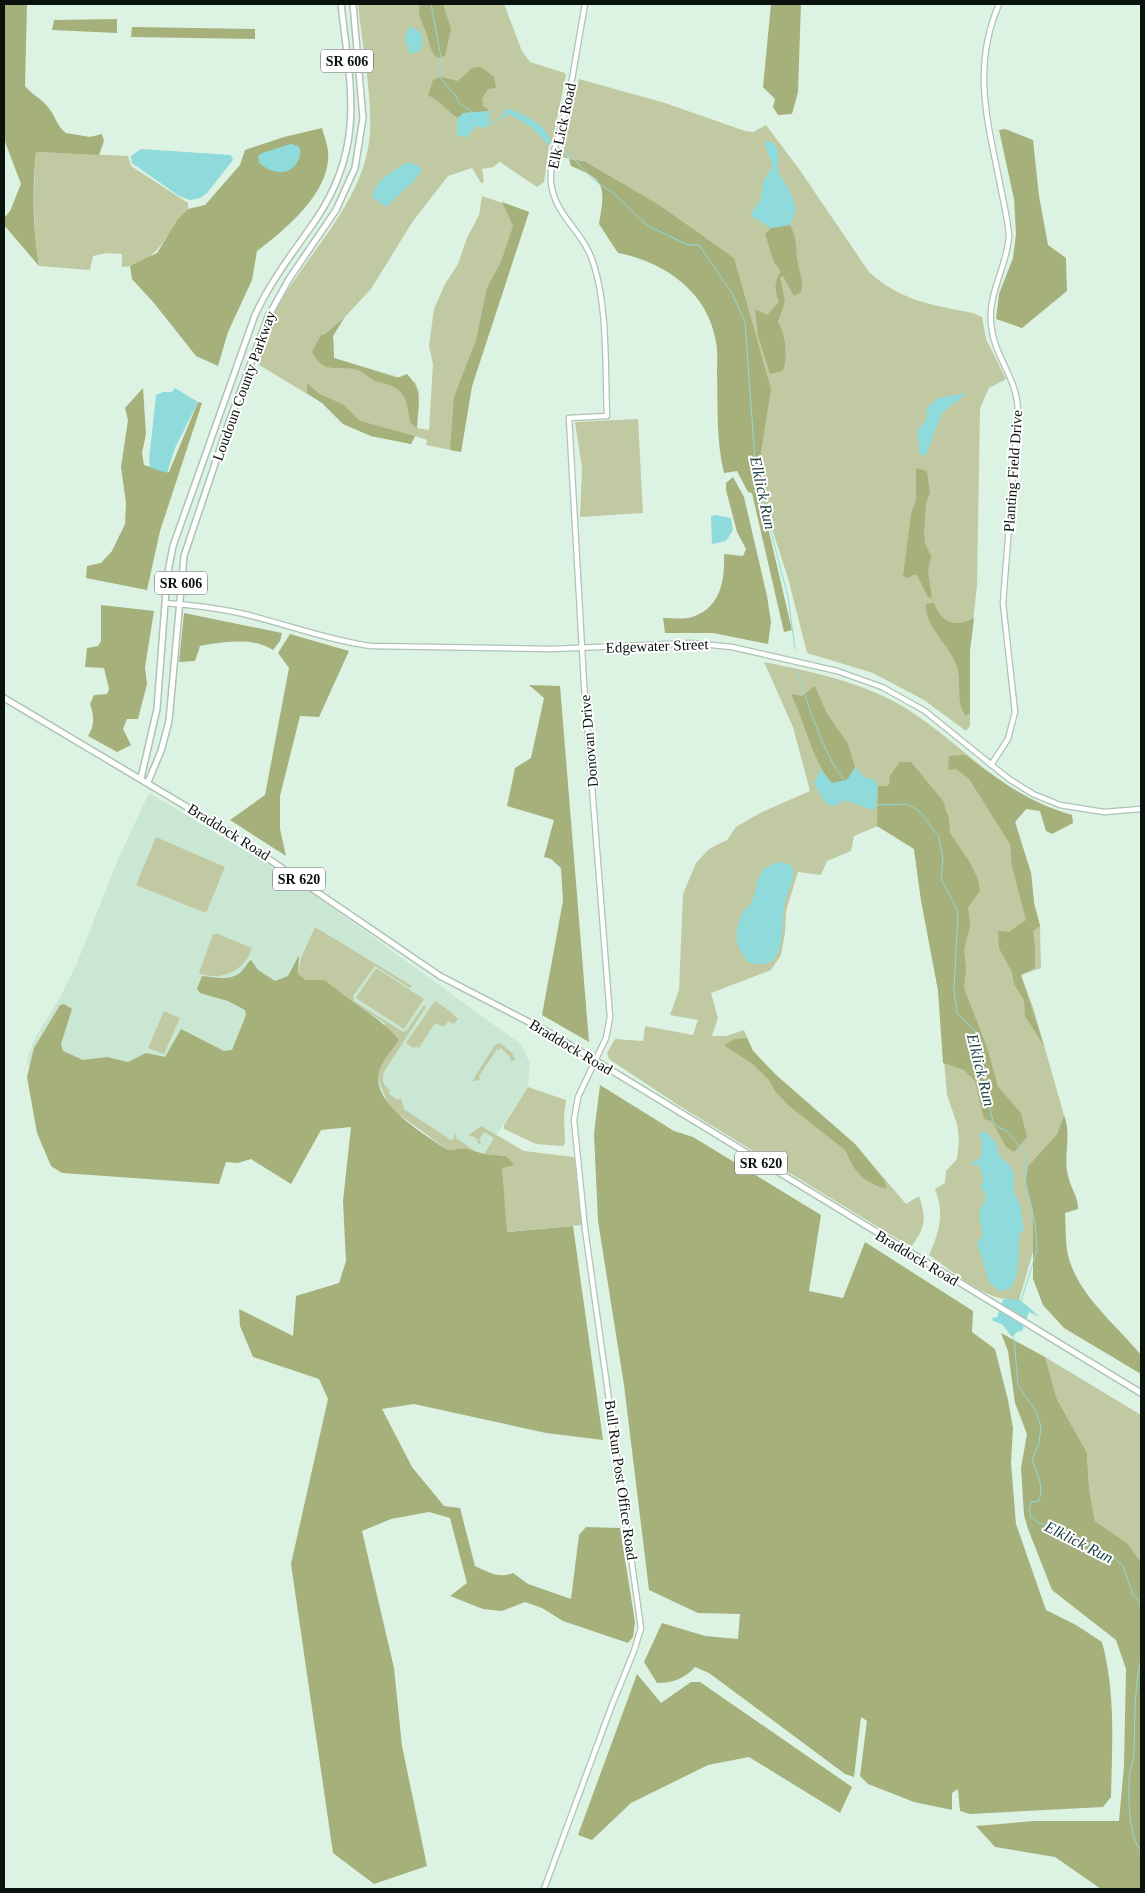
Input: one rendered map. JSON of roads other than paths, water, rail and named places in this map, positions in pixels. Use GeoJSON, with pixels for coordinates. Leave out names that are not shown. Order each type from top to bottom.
{"type":"FeatureCollection","features":[{"type":"Feature","properties":{"kind":"main road","name":"Loudoun County Parkway"},"geometry":{"type":"LineString","coordinates":[[141,778],[157,709],[168,565],[178,527],[255,314],[269,288],[328,200],[346,156],[351,131],[351,108],[341,4]]}},
{"type":"Feature","properties":{"kind":"main road","name":"Loudoun County Parkway"},"geometry":{"type":"LineString","coordinates":[[148,782],[161,751],[169,721],[184,556],[229,422],[268,317],[288,279],[336,210],[354,168],[362,118],[353,4]]}},
{"type":"Feature","properties":{"kind":"main road","name":"Braddock Road"},"geometry":{"type":"LineString","coordinates":[[4,698],[148,782],[276,862],[340,909],[440,976],[535,1024],[1141,1393]]}},
{"type":"Feature","properties":{"kind":"street","name":"Elk Lick Road"},"geometry":{"type":"LineString","coordinates":[[569,418],[607,416],[601,302],[596,271],[585,242],[565,219],[555,202],[551,172],[554,152],[574,72],[585,4]]}},
{"type":"Feature","properties":{"kind":"street","name":"Planting Field Drive"},"geometry":{"type":"LineString","coordinates":[[991,765],[1008,739],[1014,719],[1015,705],[1004,603],[1018,401],[1012,378],[995,344],[991,325],[992,297],[1006,257],[1008,228],[985,111],[982,86],[986,44],[999,4]]}},
{"type":"Feature","properties":{"kind":"street","name":"Donovan Drive"},"geometry":{"type":"LineString","coordinates":[[569,418],[582,648],[610,1017],[607,1037],[594,1060]]}},
{"type":"Feature","properties":{"kind":"street","name":"Edgewater Street"},"geometry":{"type":"LineString","coordinates":[[165,603],[244,614],[346,642],[370,646],[582,648],[712,644],[845,673],[882,687],[925,711],[991,765],[1033,794],[1060,804],[1104,812],[1141,809]]}},
{"type":"Feature","properties":{"kind":"street","name":"Bull Run Post Office Road"},"geometry":{"type":"LineString","coordinates":[[544,1889],[634,1651],[640,1628],[586,1238],[575,1137],[574,1120],[578,1097],[594,1060]]}},
{"type":"Feature","properties":{"kind":"water"},"geometry":{"type":"Polygon","coordinates":[[[412,27],[421,33],[423,42],[420,51],[410,54],[405,40],[408,28],[412,27]]]}},
{"type":"Feature","properties":{"kind":"water"},"geometry":{"type":"Polygon","coordinates":[[[507,108],[534,120],[548,135],[551,142],[549,145],[531,127],[509,114],[484,128],[477,126],[465,138],[456,134],[458,118],[463,113],[490,111],[489,124],[501,117],[507,108]]]}},
{"type":"Feature","properties":{"kind":"water"},"geometry":{"type":"Polygon","coordinates":[[[766,141],[772,142],[778,149],[778,172],[789,189],[796,209],[790,225],[771,228],[753,217],[751,213],[760,201],[764,180],[773,166],[765,146],[766,141]]]}},
{"type":"Feature","properties":{"kind":"water"},"geometry":{"type":"Polygon","coordinates":[[[291,144],[298,146],[301,151],[299,159],[291,169],[285,172],[273,171],[259,163],[258,156],[262,153],[291,144]]]}},
{"type":"Feature","properties":{"kind":"water"},"geometry":{"type":"Polygon","coordinates":[[[141,149],[231,155],[233,160],[207,193],[200,198],[190,200],[179,196],[132,163],[131,156],[141,149]]]}},
{"type":"Feature","properties":{"kind":"water"},"geometry":{"type":"Polygon","coordinates":[[[408,162],[419,166],[422,171],[412,183],[386,207],[372,197],[381,181],[391,172],[408,162]]]}},
{"type":"Feature","properties":{"kind":"water"},"geometry":{"type":"Polygon","coordinates":[[[175,388],[198,402],[175,448],[167,473],[151,468],[149,460],[156,395],[163,392],[172,392],[175,388]]]}},
{"type":"Feature","properties":{"kind":"water"},"geometry":{"type":"Polygon","coordinates":[[[967,393],[942,413],[926,455],[920,455],[917,430],[926,421],[927,408],[938,398],[967,393]]]}},
{"type":"Feature","properties":{"kind":"water"},"geometry":{"type":"Polygon","coordinates":[[[711,516],[731,518],[733,530],[726,541],[712,544],[711,516]]]}},
{"type":"Feature","properties":{"kind":"water"},"geometry":{"type":"Polygon","coordinates":[[[855,767],[864,777],[876,781],[878,786],[876,806],[872,810],[846,801],[842,801],[835,806],[826,804],[814,784],[820,769],[832,783],[847,780],[855,767]]]}},
{"type":"Feature","properties":{"kind":"water"},"geometry":{"type":"Polygon","coordinates":[[[779,862],[792,865],[793,870],[792,884],[785,902],[780,947],[772,961],[762,964],[748,962],[738,945],[738,925],[743,912],[751,903],[761,873],[770,865],[779,862]]]}},
{"type":"Feature","properties":{"kind":"water"},"geometry":{"type":"Polygon","coordinates":[[[984,1131],[996,1142],[999,1156],[1009,1164],[1014,1173],[1014,1193],[1020,1205],[1024,1230],[1019,1234],[1018,1263],[1013,1284],[1009,1289],[999,1291],[989,1282],[977,1243],[983,1235],[980,1210],[986,1197],[980,1187],[984,1180],[979,1165],[969,1165],[981,1157],[982,1143],[979,1135],[984,1131]]]}},
{"type":"Feature","properties":{"kind":"water"},"geometry":{"type":"Polygon","coordinates":[[[1003,1300],[1020,1300],[1040,1317],[1029,1312],[1022,1331],[1017,1332],[1012,1337],[1002,1324],[993,1321],[992,1318],[997,1317],[1003,1300]]]}},
{"type":"Feature","properties":{"kind":"waterway"},"geometry":{"type":"LineString","coordinates":[[431,4],[441,57],[441,79],[456,96],[459,103],[474,113]]}},
{"type":"Feature","properties":{"kind":"waterway","name":"Elklick Run"},"geometry":{"type":"LineString","coordinates":[[550,142],[571,156],[595,181],[613,193],[648,226],[688,245],[699,245],[732,293],[745,322],[756,474],[788,597],[795,649]]}},
{"type":"Feature","properties":{"kind":"waterway","name":"Elklick Run"},"geometry":{"type":"LineString","coordinates":[[798,673],[830,759],[845,781]]}},
{"type":"Feature","properties":{"kind":"waterway","name":"Elklick Run"},"geometry":{"type":"LineString","coordinates":[[877,805],[908,804],[920,812],[939,837],[943,859],[941,879],[958,911],[954,991],[957,1013],[975,1031],[993,1122],[998,1127],[1007,1131],[1026,1155],[1025,1179],[1035,1223],[1037,1250],[1021,1301]]}},
{"type":"Feature","properties":{"kind":"waterway","name":"Elklick Run"},"geometry":{"type":"LineString","coordinates":[[1014,1337],[1018,1386],[1036,1411],[1041,1427],[1039,1443],[1032,1459],[1040,1482],[1041,1493],[1039,1501],[1031,1502],[1029,1510],[1031,1517],[1039,1523],[1060,1529],[1072,1538],[1111,1555],[1123,1566],[1133,1595],[1141,1603]]}},
{"type":"Feature","properties":{"kind":"waterway","name":"Elklick Run"},"geometry":{"type":"LineString","coordinates":[[1141,1658],[1136,1692],[1134,1754],[1129,1776],[1131,1827],[1141,1851]]}}]}
